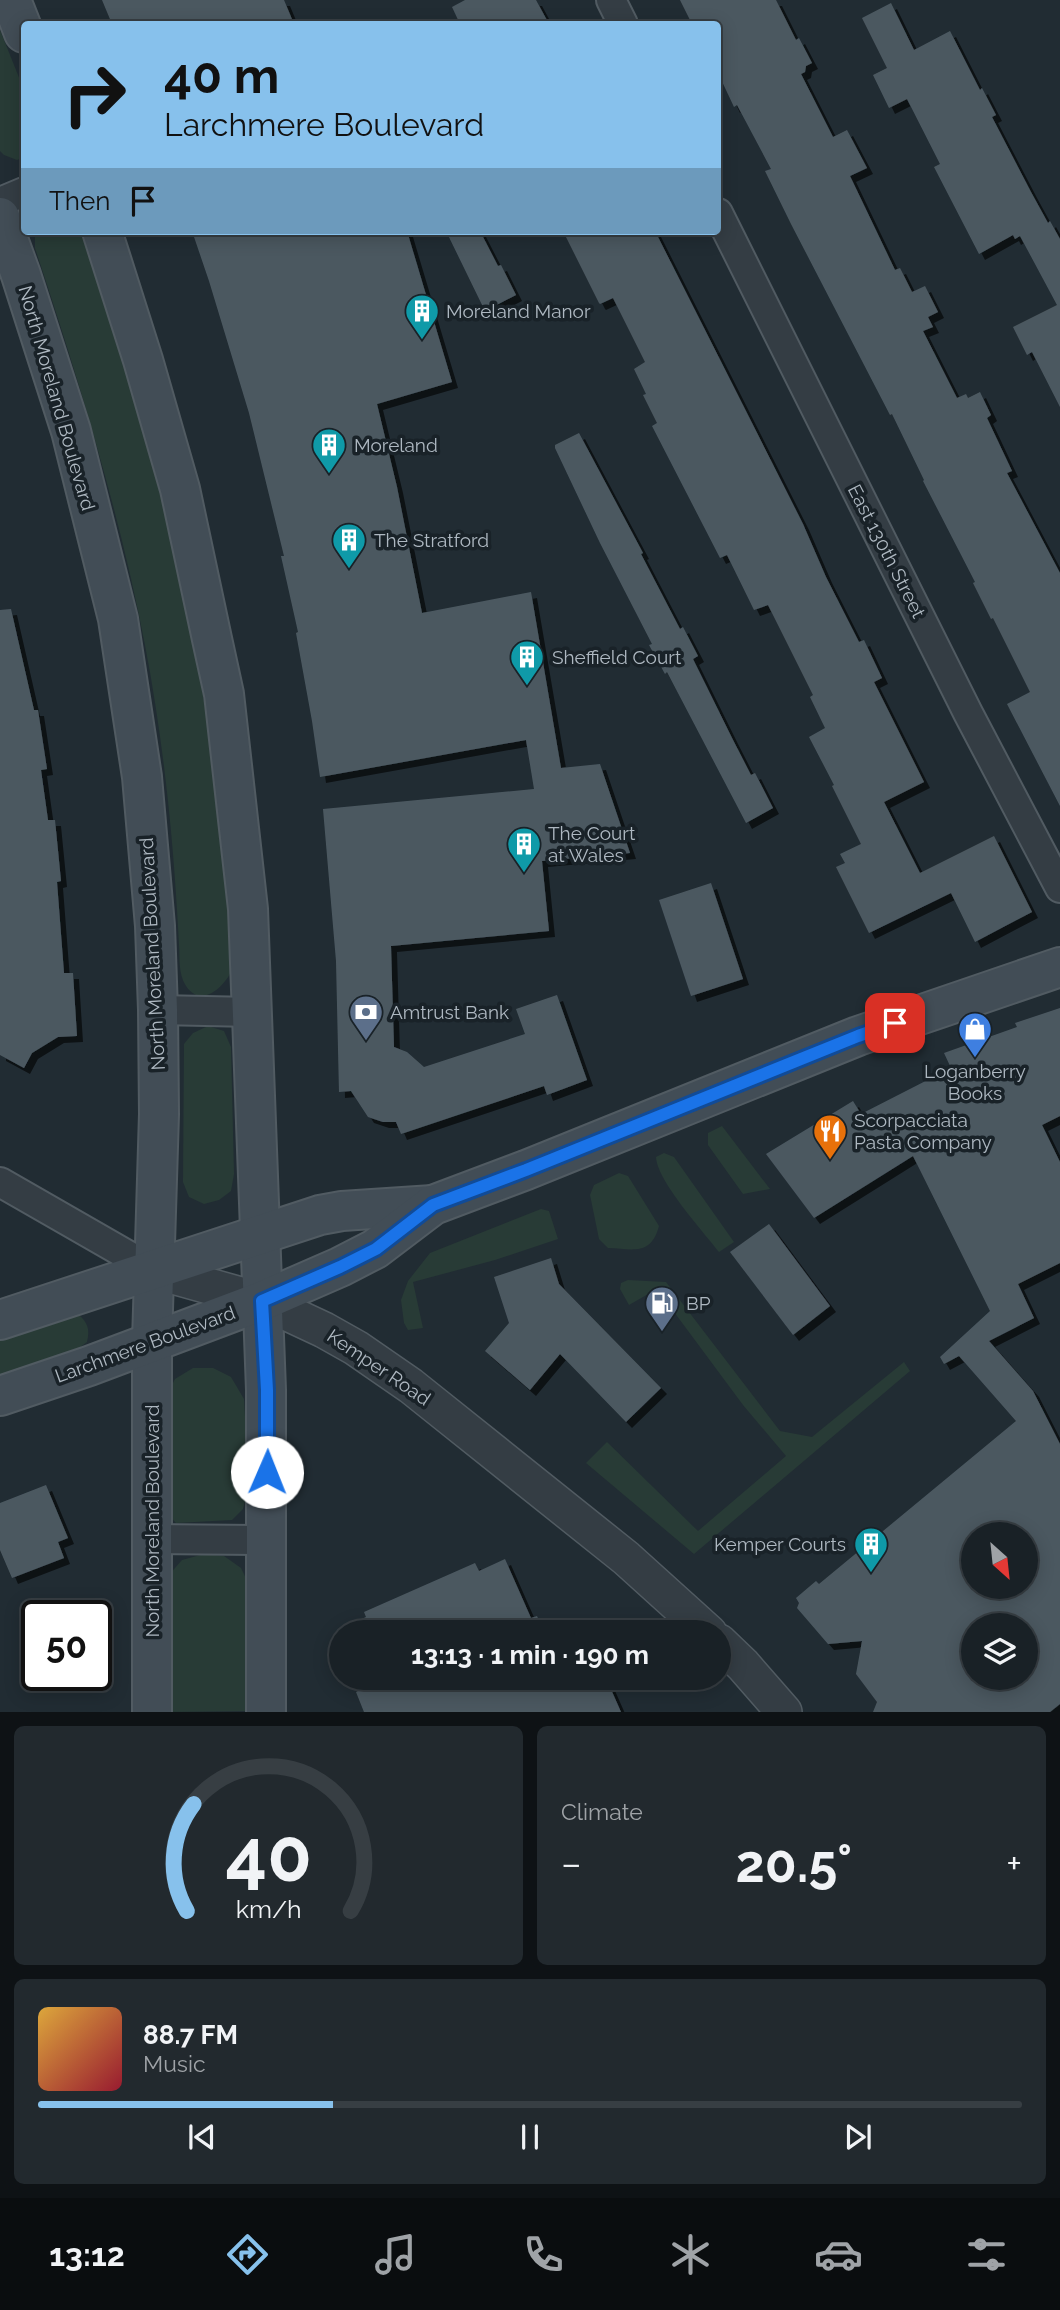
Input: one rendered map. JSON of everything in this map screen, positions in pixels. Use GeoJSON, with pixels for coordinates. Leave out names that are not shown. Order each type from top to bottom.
{"type":"FeatureCollection","features":[{"type":"Feature","properties":{"kind":"main road"},"geometry":{"type":"LineString","coordinates":[[11,0],[21,25]]}},
{"type":"Feature","properties":{"kind":"main road","name":"North Moreland Boulevard"},"geometry":{"type":"LineString","coordinates":[[0,217],[67,419],[118,619],[142,777],[155,926],[158,1010],[159,1114],[152,1342],[152,1712]]}},
{"type":"Feature","properties":{"kind":"main road"},"geometry":{"type":"LineString","coordinates":[[103,235],[137,339],[180,489],[224,694],[248,909],[254,1012],[267,1426],[266,1712]]}},
{"type":"Feature","properties":{"kind":"main road","name":"Larchmere Boulevard"},"geometry":{"type":"LineString","coordinates":[[0,1320],[320,1215],[433,1205],[858,1036],[1060,967]]}},
{"type":"Feature","properties":{"kind":"main road","name":"Larchmere Boulevard"},"geometry":{"type":"LineString","coordinates":[[0,1396],[262,1301],[340,1267],[376,1249],[433,1205]]}},
{"type":"Feature","properties":{"kind":"street"},"geometry":{"type":"LineString","coordinates":[[611,0],[622,21]]}},
{"type":"Feature","properties":{"kind":"street"},"geometry":{"type":"LineString","coordinates":[[0,202],[21,193]]}},
{"type":"Feature","properties":{"kind":"street","name":"East 130th Street"},"geometry":{"type":"LineString","coordinates":[[721,219],[968,713],[1060,888]]}},
{"type":"Feature","properties":{"kind":"street"},"geometry":{"type":"LineString","coordinates":[[158,1010],[254,1012]]}},
{"type":"Feature","properties":{"kind":"street","name":"Kemper Road"},"geometry":{"type":"LineString","coordinates":[[0,1182],[155,1271],[262,1301],[356,1348],[411,1386],[626,1558],[695,1620]]}},
{"type":"Feature","properties":{"kind":"street"},"geometry":{"type":"LineString","coordinates":[[151,1539],[265,1540]]}},
{"type":"Feature","properties":{"kind":"street"},"geometry":{"type":"LineString","coordinates":[[731,1654],[784,1712]]}},
{"type":"Feature","properties":{"kind":"green space"},"geometry":{"type":"Polygon","coordinates":[[[0,30],[21,82],[21,158],[17,160],[0,151],[0,30]]]}},
{"type":"Feature","properties":{"kind":"green space"},"geometry":{"type":"Polygon","coordinates":[[[35,235],[84,235],[131,383],[184,589],[207,722],[233,968],[219,987],[206,995],[192,993],[186,986],[180,966],[174,869],[158,719],[135,595],[82,395],[35,248],[35,235]]]}},
{"type":"Feature","properties":{"kind":"green space"},"geometry":{"type":"Polygon","coordinates":[[[208,1026],[224,1031],[231,1047],[234,1174],[231,1191],[219,1200],[204,1204],[189,1197],[183,1182],[184,1044],[193,1033],[208,1026]]]}},
{"type":"Feature","properties":{"kind":"green space"},"geometry":{"type":"Polygon","coordinates":[[[722,1126],[770,1189],[743,1194],[708,1145],[708,1133],[722,1126]]]}},
{"type":"Feature","properties":{"kind":"green space"},"geometry":{"type":"Polygon","coordinates":[[[664,1153],[674,1157],[734,1242],[719,1252],[664,1179],[656,1157],[664,1153]]]}},
{"type":"Feature","properties":{"kind":"green space"},"geometry":{"type":"Polygon","coordinates":[[[619,1173],[628,1176],[659,1226],[656,1236],[640,1249],[608,1248],[599,1239],[590,1195],[594,1185],[619,1173]]]}},
{"type":"Feature","properties":{"kind":"green space"},"geometry":{"type":"Polygon","coordinates":[[[541,1209],[549,1211],[558,1239],[495,1260],[413,1282],[423,1328],[408,1330],[404,1323],[401,1300],[408,1281],[430,1253],[541,1209]]]}},
{"type":"Feature","properties":{"kind":"green space"},"geometry":{"type":"Polygon","coordinates":[[[628,1280],[666,1282],[780,1431],[812,1437],[904,1362],[910,1371],[694,1554],[586,1463],[607,1442],[698,1531],[786,1456],[743,1405],[657,1289],[629,1305],[620,1289],[621,1283],[628,1280]]]}},
{"type":"Feature","properties":{"kind":"green space"},"geometry":{"type":"Polygon","coordinates":[[[78,1314],[87,1326],[87,1342],[75,1351],[0,1376],[0,1335],[78,1314]]]}},
{"type":"Feature","properties":{"kind":"green space"},"geometry":{"type":"Polygon","coordinates":[[[193,1368],[213,1368],[231,1377],[244,1399],[249,1486],[243,1509],[232,1520],[176,1523],[165,1511],[165,1399],[175,1379],[193,1368]]]}},
{"type":"Feature","properties":{"kind":"green space"},"geometry":{"type":"Polygon","coordinates":[[[204,1554],[224,1556],[241,1568],[252,1591],[253,1711],[165,1712],[168,1576],[182,1560],[204,1554]]]}},
{"type":"Feature","properties":{"kind":"building"},"geometry":{"type":"Polygon","coordinates":[[[102,0],[284,0],[293,21],[111,21],[102,0]]]}},
{"type":"Feature","properties":{"kind":"building"},"geometry":{"type":"Polygon","coordinates":[[[465,0],[536,0],[547,21],[459,21],[452,7],[465,0]]]}},
{"type":"Feature","properties":{"kind":"building"},"geometry":{"type":"Polygon","coordinates":[[[680,0],[776,0],[796,40],[799,38],[812,63],[806,66],[805,72],[801,74],[833,137],[847,130],[867,168],[850,176],[895,270],[900,268],[912,292],[925,286],[938,312],[928,317],[933,327],[923,331],[957,398],[966,394],[968,398],[980,392],[991,415],[987,418],[1012,471],[1007,473],[1060,573],[1060,806],[1007,704],[1030,692],[973,583],[975,582],[892,414],[890,415],[791,224],[765,171],[771,169],[737,105],[734,107],[721,79],[721,21],[690,21],[680,0]]]}},
{"type":"Feature","properties":{"kind":"building"},"geometry":{"type":"Polygon","coordinates":[[[891,3],[914,50],[950,31],[996,115],[992,117],[1031,192],[1060,239],[1060,407],[1032,352],[1027,355],[1013,327],[1057,305],[1020,236],[1015,239],[1013,235],[979,254],[934,167],[940,164],[907,99],[889,108],[873,75],[887,68],[862,18],[891,3]]]}},
{"type":"Feature","properties":{"kind":"building"},"geometry":{"type":"Polygon","coordinates":[[[193,235],[408,235],[452,382],[377,404],[422,613],[531,592],[561,768],[600,764],[630,853],[542,861],[549,931],[391,946],[394,1047],[407,1052],[424,1067],[525,1034],[516,1009],[557,995],[587,1080],[547,1095],[544,1086],[401,1134],[396,1122],[383,1122],[368,1117],[351,1091],[339,1092],[336,961],[323,809],[534,789],[526,740],[320,777],[296,633],[298,632],[281,556],[284,556],[249,413],[193,235]]]}},
{"type":"Feature","properties":{"kind":"building"},"geometry":{"type":"Polygon","coordinates":[[[448,235],[482,235],[516,295],[485,311],[448,235]]]}},
{"type":"Feature","properties":{"kind":"building"},"geometry":{"type":"Polygon","coordinates":[[[565,235],[657,235],[803,524],[859,642],[864,640],[882,678],[874,682],[924,782],[884,802],[920,873],[994,836],[1032,912],[975,942],[951,893],[869,933],[836,867],[845,863],[840,854],[861,844],[809,737],[825,728],[810,697],[813,695],[768,605],[754,610],[727,555],[720,558],[652,426],[657,423],[634,369],[645,362],[613,298],[599,303],[565,235]]]}},
{"type":"Feature","properties":{"kind":"building"},"geometry":{"type":"Polygon","coordinates":[[[579,433],[680,629],[683,627],[698,656],[693,659],[751,775],[755,773],[773,808],[746,823],[667,672],[665,674],[649,645],[652,644],[555,448],[555,445],[579,433]]]}},
{"type":"Feature","properties":{"kind":"building"},"geometry":{"type":"Polygon","coordinates":[[[11,609],[34,710],[38,710],[47,769],[41,770],[48,820],[55,820],[61,881],[57,882],[64,973],[73,973],[77,1036],[58,1037],[32,1053],[24,1068],[0,1055],[0,610],[11,609]]]}},
{"type":"Feature","properties":{"kind":"building"},"geometry":{"type":"Polygon","coordinates":[[[711,883],[743,979],[691,996],[659,900],[711,883]]]}},
{"type":"Feature","properties":{"kind":"building"},"geometry":{"type":"Polygon","coordinates":[[[1060,1008],[1060,1116],[1042,1125],[1060,1162],[1060,1263],[1018,1284],[1034,1318],[989,1341],[1033,1391],[1060,1444],[1060,1704],[1050,1712],[873,1712],[877,1702],[856,1674],[862,1641],[828,1644],[797,1608],[799,1603],[796,1598],[816,1581],[819,1584],[1016,1421],[959,1356],[944,1364],[940,1357],[990,1311],[913,1156],[814,1218],[766,1154],[853,1101],[861,1114],[951,1068],[944,1053],[1017,1027],[1015,1023],[1060,1008]]]}},
{"type":"Feature","properties":{"kind":"building"},"geometry":{"type":"Polygon","coordinates":[[[769,1224],[830,1306],[793,1335],[730,1252],[769,1224]]]}},
{"type":"Feature","properties":{"kind":"building"},"geometry":{"type":"Polygon","coordinates":[[[551,1258],[559,1284],[661,1388],[626,1422],[560,1354],[530,1390],[485,1351],[509,1323],[494,1277],[551,1258]]]}},
{"type":"Feature","properties":{"kind":"building"},"geometry":{"type":"Polygon","coordinates":[[[46,1485],[68,1538],[58,1542],[64,1558],[12,1578],[0,1550],[0,1503],[46,1485]]]}},
{"type":"Feature","properties":{"kind":"building"},"geometry":{"type":"Polygon","coordinates":[[[505,1559],[531,1618],[537,1616],[539,1620],[359,1620],[366,1617],[364,1612],[475,1563],[479,1571],[505,1559]]]}},
{"type":"Feature","properties":{"kind":"building"},"geometry":{"type":"Polygon","coordinates":[[[611,1690],[621,1712],[364,1712],[356,1692],[611,1690]]]}},
{"type":"Feature","properties":{"kind":"place","name":"Moreland Manor"},"geometry":{"type":"Point","coordinates":[422,341]}},
{"type":"Feature","properties":{"kind":"place","name":"Moreland"},"geometry":{"type":"Point","coordinates":[329,475]}},
{"type":"Feature","properties":{"kind":"place","name":"The Stratford"},"geometry":{"type":"Point","coordinates":[349,570]}},
{"type":"Feature","properties":{"kind":"place","name":"Sheffield Court"},"geometry":{"type":"Point","coordinates":[527,687]}},
{"type":"Feature","properties":{"kind":"place","name":"The Court at Wales"},"geometry":{"type":"Point","coordinates":[524,874]}},
{"type":"Feature","properties":{"kind":"place","name":"Amtrust Bank"},"geometry":{"type":"Point","coordinates":[366,1042]}},
{"type":"Feature","properties":{"kind":"place","name":"Loganberry Books"},"geometry":{"type":"Point","coordinates":[975,1059]}},
{"type":"Feature","properties":{"kind":"place","name":"Scorpacciata Pasta Company"},"geometry":{"type":"Point","coordinates":[830,1161]}},
{"type":"Feature","properties":{"kind":"place","name":"BP"},"geometry":{"type":"Point","coordinates":[662,1333]}},
{"type":"Feature","properties":{"kind":"place","name":"Kemper Courts"},"geometry":{"type":"Point","coordinates":[871,1574]}},
{"type":"Feature","properties":{"kind":"route"},"geometry":{"type":"LineString","coordinates":[[267,1472],[267,1390],[262,1301],[376,1249],[433,1205],[895,1023]]}}]}
